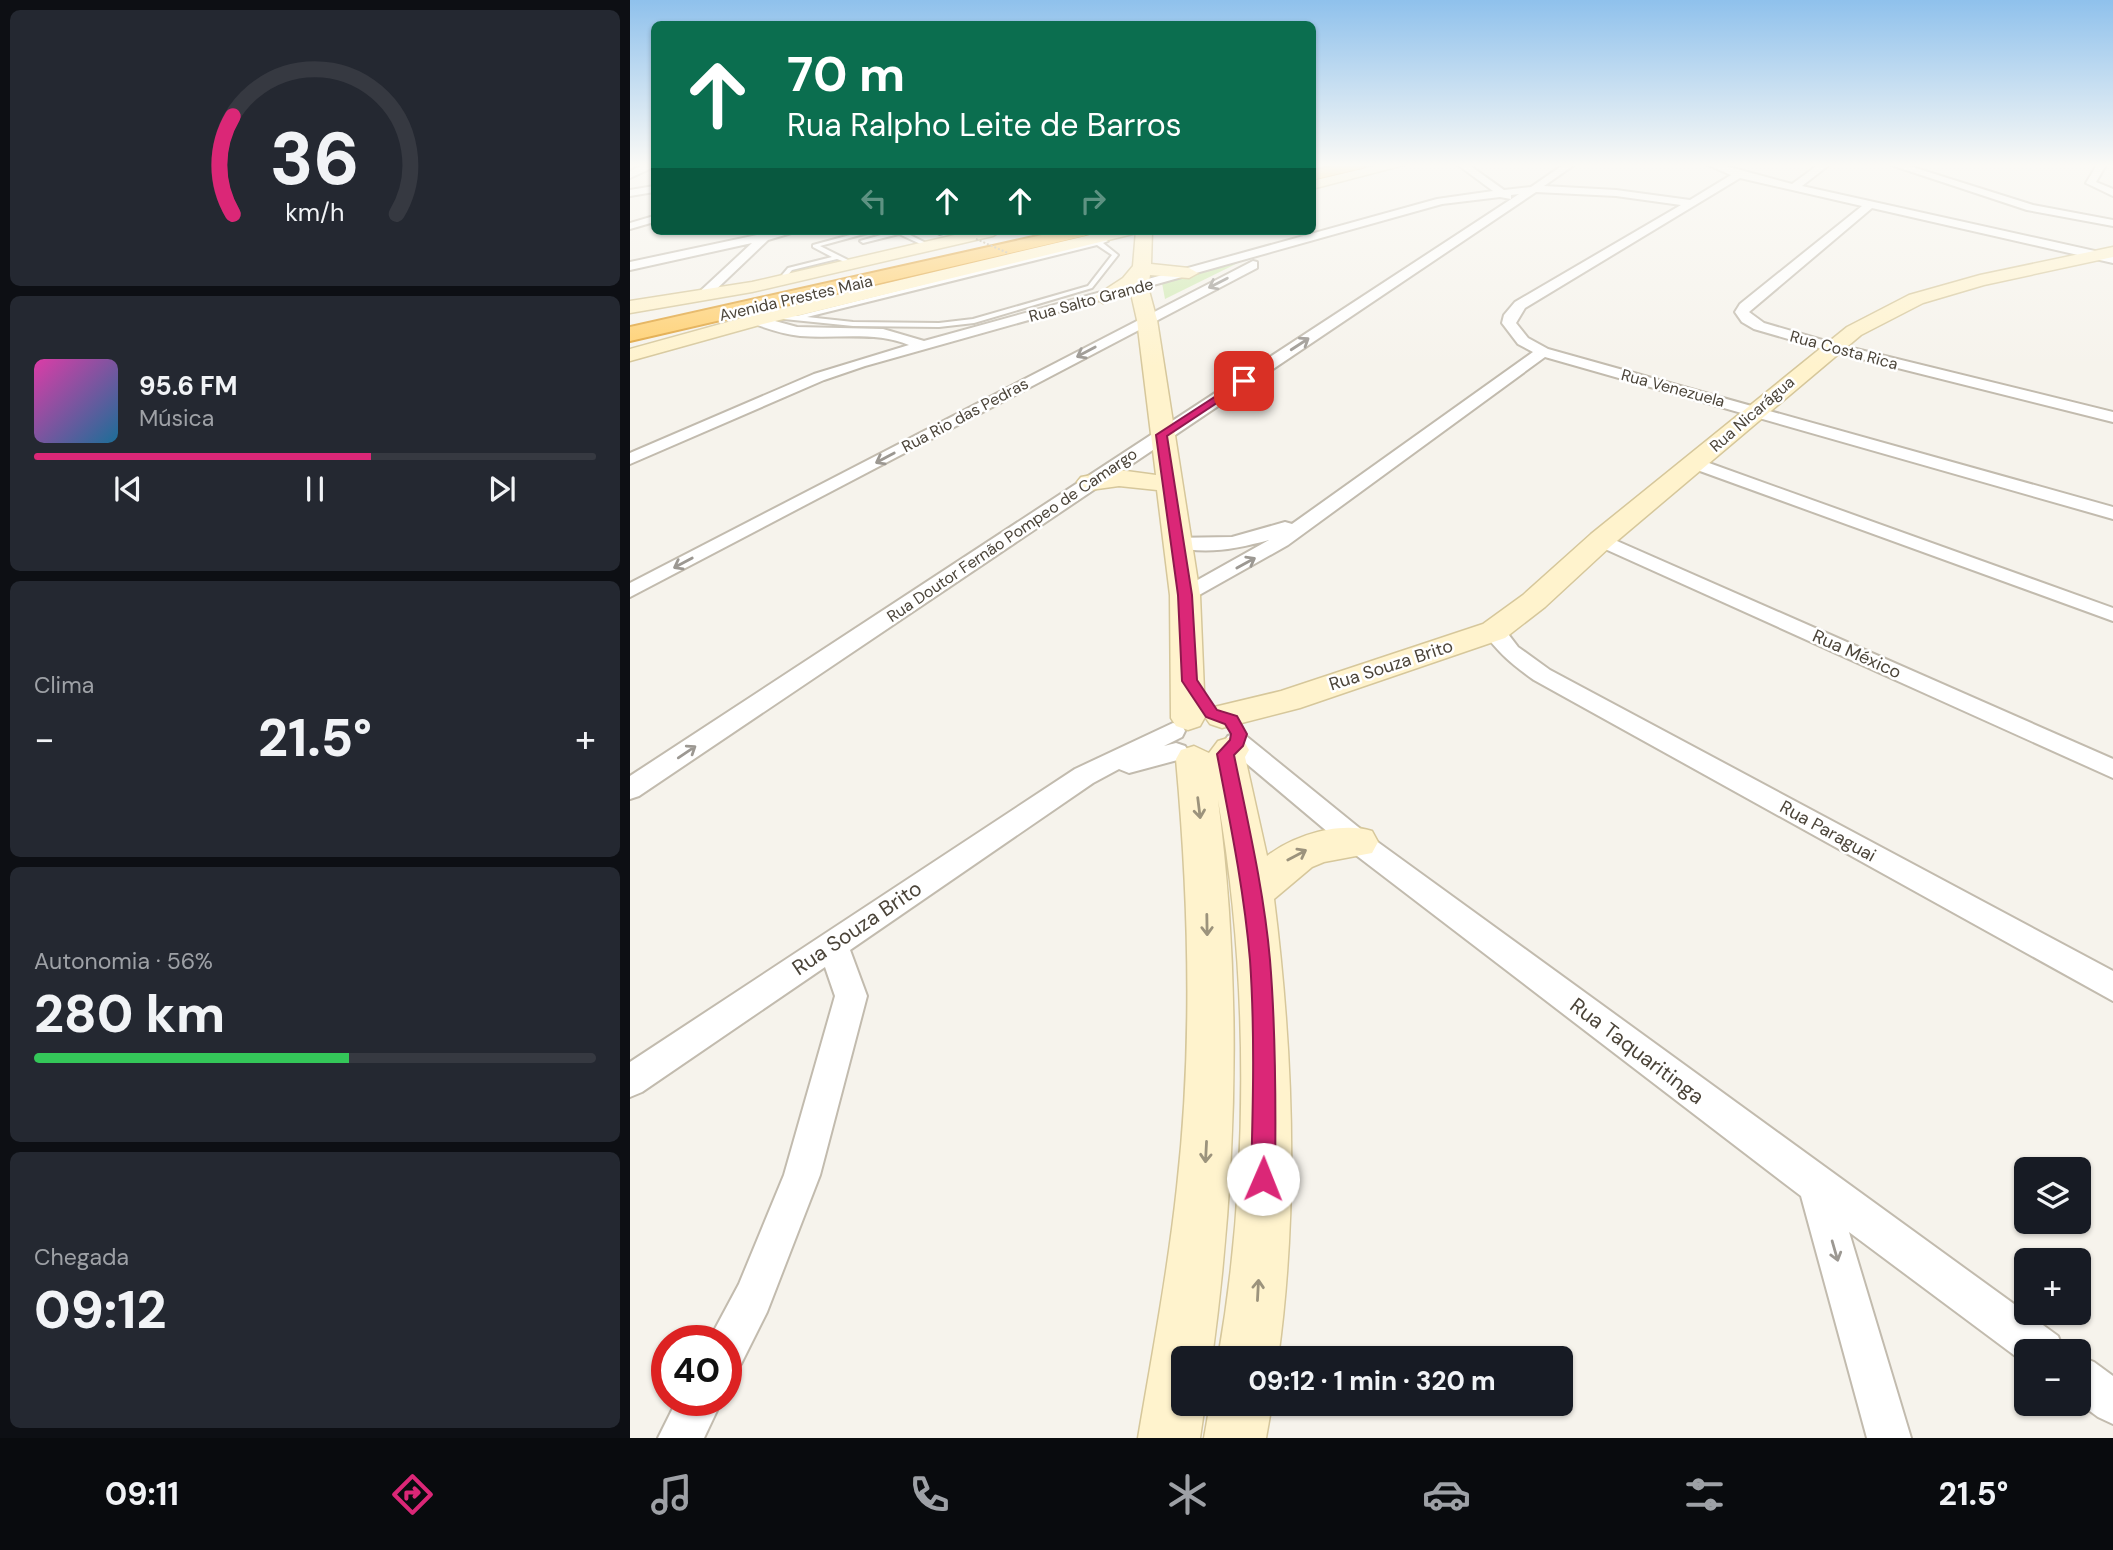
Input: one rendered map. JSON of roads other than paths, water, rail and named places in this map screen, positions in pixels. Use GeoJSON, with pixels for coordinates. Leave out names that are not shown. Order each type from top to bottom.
{"type":"FeatureCollection","features":[{"type":"Feature","properties":{"kind":"highway","name":"Avenida Prestes Maia"},"geometry":{"type":"LineString","coordinates":[[630,334],[646,324],[1027,235]]}},
{"type":"Feature","properties":{"kind":"highway","name":"Avenida Prestes Maia"},"geometry":{"type":"LineString","coordinates":[[646,324],[1103,237]]}},
{"type":"Feature","properties":{"kind":"highway"},"geometry":{"type":"LineString","coordinates":[[646,324],[847,261]]}},
{"type":"Feature","properties":{"kind":"highway"},"geometry":{"type":"LineString","coordinates":[[646,324],[936,278]]}},
{"type":"Feature","properties":{"kind":"street","name":"Rua Salto Grande"},"geometry":{"type":"LineString","coordinates":[[630,459],[819,377],[922,345],[1329,232]]}},
{"type":"Feature","properties":{"kind":"street","name":"Rua Doutor Fernão Pompeo de Camargo"},"geometry":{"type":"LineString","coordinates":[[630,789],[1471,232]]}},
{"type":"Feature","properties":{"kind":"street","name":"Rua Venezuela"},"geometry":{"type":"LineString","coordinates":[[1642,232],[1520,305],[1511,315],[1509,323],[1523,341],[1543,352],[2113,513]]}},
{"type":"Feature","properties":{"kind":"street","name":"Rua Costa Rica"},"geometry":{"type":"LineString","coordinates":[[1836,232],[1745,307],[1742,312],[1747,319],[1759,326],[1831,348],[2112,415]]}},
{"type":"Feature","properties":{"kind":"street"},"geometry":{"type":"LineString","coordinates":[[1998,232],[2107,255]]}},
{"type":"Feature","properties":{"kind":"street"},"geometry":{"type":"LineString","coordinates":[[630,265],[771,235]]}},
{"type":"Feature","properties":{"kind":"street"},"geometry":{"type":"LineString","coordinates":[[630,307],[780,281],[847,261],[921,243],[969,235]]}},
{"type":"Feature","properties":{"kind":"street"},"geometry":{"type":"LineString","coordinates":[[701,296],[766,236]]}},
{"type":"Feature","properties":{"kind":"street"},"geometry":{"type":"LineString","coordinates":[[630,355],[1103,237],[1137,241],[1144,238],[1139,287],[1147,320],[1185,595],[1189,681],[1208,734],[1225,852],[1204,1186],[1191,1299],[1169,1438]]}},
{"type":"Feature","properties":{"kind":"street","name":"Rua Rio das Pedras"},"geometry":{"type":"LineString","coordinates":[[630,591],[1301,240]]}},
{"type":"Feature","properties":{"kind":"street","name":"Rua Nicarágua"},"geometry":{"type":"LineString","coordinates":[[1494,631],[1534,601],[1601,540],[1854,331],[1916,299],[1980,280],[2107,255]]}},
{"type":"Feature","properties":{"kind":"street"},"geometry":{"type":"LineString","coordinates":[[1143,267],[1157,272],[1189,273]]}},
{"type":"Feature","properties":{"kind":"street"},"geometry":{"type":"LineString","coordinates":[[1103,297],[1129,282],[1143,267]]}},
{"type":"Feature","properties":{"kind":"street"},"geometry":{"type":"LineString","coordinates":[[773,319],[783,329],[843,334],[904,336],[970,332]]}},
{"type":"Feature","properties":{"kind":"street"},"geometry":{"type":"LineString","coordinates":[[843,334],[884,342],[892,354]]}},
{"type":"Feature","properties":{"kind":"street"},"geometry":{"type":"LineString","coordinates":[[904,336],[922,345]]}},
{"type":"Feature","properties":{"kind":"street"},"geometry":{"type":"LineString","coordinates":[[1185,595],[1258,556],[1543,352]]}},
{"type":"Feature","properties":{"kind":"street"},"geometry":{"type":"LineString","coordinates":[[1695,463],[2113,615]]}},
{"type":"Feature","properties":{"kind":"street"},"geometry":{"type":"LineString","coordinates":[[1090,482],[1119,478],[1169,484]]}},
{"type":"Feature","properties":{"kind":"street"},"geometry":{"type":"LineString","coordinates":[[1178,542],[1192,546],[1221,545],[1305,521]]}},
{"type":"Feature","properties":{"kind":"street","name":"Rua México"},"geometry":{"type":"LineString","coordinates":[[1601,540],[2113,769]]}},
{"type":"Feature","properties":{"kind":"street","name":"Rua Paraguai"},"geometry":{"type":"LineString","coordinates":[[1494,631],[1510,652],[1542,674],[2113,987]]}},
{"type":"Feature","properties":{"kind":"street","name":"Rua Souza Brito"},"geometry":{"type":"LineString","coordinates":[[630,1081],[1084,776],[1208,734],[1288,700],[1494,631]]}},
{"type":"Feature","properties":{"kind":"street","name":"Rua Taquaritinga"},"geometry":{"type":"LineString","coordinates":[[1208,734],[1358,842],[2027,1339]]}},
{"type":"Feature","properties":{"kind":"street"},"geometry":{"type":"LineString","coordinates":[[1251,897],[1291,858],[1329,844],[1358,842]]}},
{"type":"Feature","properties":{"kind":"street"},"geometry":{"type":"LineString","coordinates":[[1225,852],[1251,897],[1260,960],[1264,1104],[1257,1296],[1250,1346]]}},
{"type":"Feature","properties":{"kind":"street"},"geometry":{"type":"LineString","coordinates":[[739,1325],[753,1298],[802,1175],[850,996],[833,945]]}},
{"type":"Feature","properties":{"kind":"street"},"geometry":{"type":"LineString","coordinates":[[1816,1185],[1889,1438]]}},
{"type":"Feature","properties":{"kind":"street"},"geometry":{"type":"LineString","coordinates":[[2091,1386],[2113,1402]]}},
{"type":"Feature","properties":{"kind":"street"},"geometry":{"type":"LineString","coordinates":[[680,1438],[692,1416]]}},
{"type":"Feature","properties":{"kind":"street"},"geometry":{"type":"LineString","coordinates":[[1235,1438],[1239,1416]]}},
{"type":"Feature","properties":{"kind":"lane"},"geometry":{"type":"LineString","coordinates":[[847,261],[815,245],[856,235]]}},
{"type":"Feature","properties":{"kind":"lane"},"geometry":{"type":"LineString","coordinates":[[822,250],[886,235]]}},
{"type":"Feature","properties":{"kind":"lane"},"geometry":{"type":"LineString","coordinates":[[905,235],[921,243]]}},
{"type":"Feature","properties":{"kind":"lane"},"geometry":{"type":"LineString","coordinates":[[1103,237],[1115,255],[1090,287],[974,321],[939,325],[853,324],[773,319],[1103,237]]}}]}
